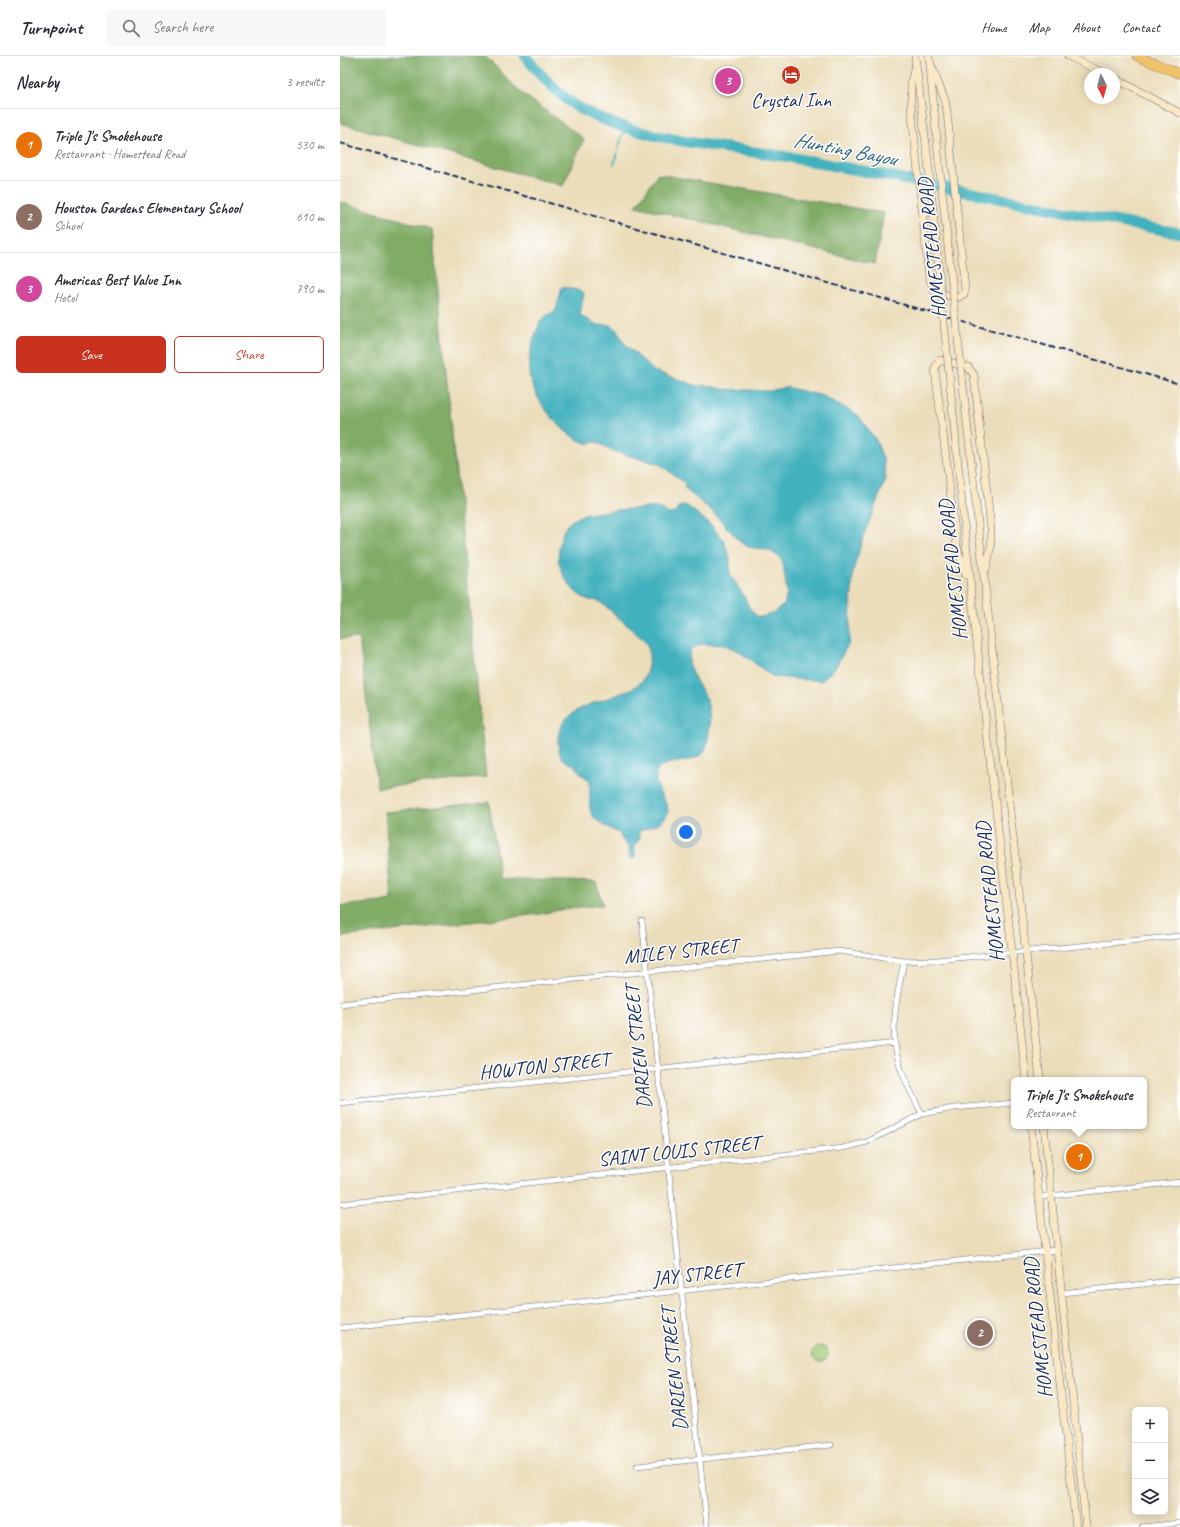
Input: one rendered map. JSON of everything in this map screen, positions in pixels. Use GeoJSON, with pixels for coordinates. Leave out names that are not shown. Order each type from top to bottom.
{"type":"FeatureCollection","features":[{"type":"Feature","properties":{"kind":"highway"},"geometry":{"type":"LineString","coordinates":[[1137,56],[1180,74]]}},
{"type":"Feature","properties":{"kind":"main road"},"geometry":{"type":"LineString","coordinates":[[1068,56],[1093,68]]}},
{"type":"Feature","properties":{"kind":"main road"},"geometry":{"type":"LineString","coordinates":[[916,59],[910,91],[921,204],[931,285],[934,291],[938,294],[957,298],[964,294],[965,290],[945,100],[929,59]]}},
{"type":"Feature","properties":{"kind":"main road","name":"HOMESTEAD ROAD"},"geometry":{"type":"LineString","coordinates":[[916,59],[928,161],[970,584],[1013,953],[1026,1077]]}},
{"type":"Feature","properties":{"kind":"main road","name":"HOMESTEAD ROAD"},"geometry":{"type":"LineString","coordinates":[[929,59],[973,478],[1040,1077]]}},
{"type":"Feature","properties":{"kind":"main road"},"geometry":{"type":"LineString","coordinates":[[1120,81],[1180,113]]}},
{"type":"Feature","properties":{"kind":"main road"},"geometry":{"type":"LineString","coordinates":[[970,584],[958,547],[947,470],[935,370],[936,365],[942,360],[968,367],[974,375],[991,529],[991,546],[984,576]]}},
{"type":"Feature","properties":{"kind":"main road","name":"HOMESTEAD ROAD"},"geometry":{"type":"LineString","coordinates":[[1031,1129],[1076,1527]]}},
{"type":"Feature","properties":{"kind":"main road","name":"HOMESTEAD ROAD"},"geometry":{"type":"LineString","coordinates":[[1044,1129],[1086,1527]]}},
{"type":"Feature","properties":{"kind":"street","name":"DARIEN STREET"},"geometry":{"type":"LineString","coordinates":[[642,921],[646,971],[707,1527]]}},
{"type":"Feature","properties":{"kind":"street","name":"MILEY STREET"},"geometry":{"type":"LineString","coordinates":[[340,1004],[839,951],[904,961],[1026,952],[1180,936]]}},
{"type":"Feature","properties":{"kind":"street"},"geometry":{"type":"LineString","coordinates":[[904,961],[896,1009],[895,1043],[905,1079],[922,1114]]}},
{"type":"Feature","properties":{"kind":"street","name":"HOWTON STREET"},"geometry":{"type":"LineString","coordinates":[[340,1104],[895,1043]]}},
{"type":"Feature","properties":{"kind":"street","name":"SAINT LOUIS STREET"},"geometry":{"type":"LineString","coordinates":[[340,1204],[843,1148],[867,1142],[922,1114],[954,1108],[1011,1102]]}},
{"type":"Feature","properties":{"kind":"street"},"geometry":{"type":"LineString","coordinates":[[1040,1197],[1180,1182]]}},
{"type":"Feature","properties":{"kind":"street","name":"JAY STREET"},"geometry":{"type":"LineString","coordinates":[[340,1328],[1057,1250]]}},
{"type":"Feature","properties":{"kind":"street"},"geometry":{"type":"LineString","coordinates":[[1062,1293],[1180,1280]]}},
{"type":"Feature","properties":{"kind":"street"},"geometry":{"type":"LineString","coordinates":[[637,1466],[831,1445]]}},
{"type":"Feature","properties":{"kind":"street"},"geometry":{"type":"LineString","coordinates":[[1142,1527],[1180,1523]]}},
{"type":"Feature","properties":{"kind":"green space"},"geometry":{"type":"Polygon","coordinates":[[[340,56],[485,56],[523,94],[584,139],[563,186],[340,123],[340,56]]]}},
{"type":"Feature","properties":{"kind":"green space"},"geometry":{"type":"Polygon","coordinates":[[[658,174],[884,213],[875,264],[636,206],[658,174]]]}},
{"type":"Feature","properties":{"kind":"green space"},"geometry":{"type":"Polygon","coordinates":[[[340,202],[432,229],[486,777],[377,788],[359,638],[340,639],[340,202]]]}},
{"type":"Feature","properties":{"kind":"green space"},"geometry":{"type":"Polygon","coordinates":[[[489,802],[500,879],[596,882],[603,905],[570,908],[540,914],[340,937],[340,906],[392,901],[385,812],[489,802]]]}},
{"type":"Feature","properties":{"kind":"green space"},"geometry":{"type":"Polygon","coordinates":[[[820,1346],[827,1351],[828,1354],[823,1361],[820,1362],[813,1357],[812,1354],[817,1347],[820,1346]]]}},
{"type":"Feature","properties":{"kind":"water"},"geometry":{"type":"Polygon","coordinates":[[[562,287],[582,291],[584,293],[580,315],[597,325],[610,325],[616,329],[626,345],[654,371],[698,386],[705,385],[723,389],[770,391],[786,387],[823,396],[858,415],[876,440],[883,459],[886,479],[863,537],[853,572],[849,643],[835,668],[822,681],[773,677],[740,652],[725,645],[702,644],[691,649],[689,664],[693,675],[703,692],[709,709],[710,724],[706,746],[704,752],[698,757],[668,764],[657,770],[656,780],[668,811],[665,818],[656,824],[639,831],[640,838],[634,846],[636,858],[630,859],[629,847],[622,840],[620,834],[595,819],[592,815],[590,809],[590,781],[582,775],[575,765],[567,762],[561,756],[559,750],[559,733],[564,721],[575,712],[588,705],[631,689],[642,681],[647,670],[649,651],[647,645],[641,638],[602,603],[582,597],[569,584],[559,562],[559,546],[564,530],[570,522],[586,514],[617,510],[656,508],[669,514],[675,513],[678,507],[686,505],[710,524],[723,539],[730,557],[730,574],[749,607],[756,616],[761,617],[773,613],[784,605],[787,593],[783,564],[780,557],[768,550],[748,547],[740,542],[712,511],[685,489],[685,483],[659,464],[616,452],[596,442],[591,442],[590,444],[580,441],[570,435],[551,417],[543,406],[531,383],[529,373],[530,355],[533,340],[541,321],[547,315],[556,310],[562,287]]]}},
{"type":"Feature","properties":{"kind":"waterway","name":"Hunting Bayou"},"geometry":{"type":"LineString","coordinates":[[525,56],[559,93],[575,105],[606,121],[632,129],[688,142],[799,159],[1180,233]]}},
{"type":"Feature","properties":{"kind":"waterway"},"geometry":{"type":"LineString","coordinates":[[614,164],[625,126]]}},
{"type":"Feature","properties":{"kind":"railway"},"geometry":{"type":"LineString","coordinates":[[340,143],[1180,384]]}},
{"type":"Feature","properties":{"kind":"place","name":"Crystal Inn"},"geometry":{"type":"Point","coordinates":[791,75]}},
{"type":"Feature","properties":{"kind":"place","name":"Americas Best Value Inn"},"geometry":{"type":"Point","coordinates":[728,81]}},
{"type":"Feature","properties":{"kind":"place","name":"Triple J's Smokehouse"},"geometry":{"type":"Point","coordinates":[1079,1157]}},
{"type":"Feature","properties":{"kind":"place","name":"Houston Gardens Elementary School"},"geometry":{"type":"Point","coordinates":[980,1333]}}]}
